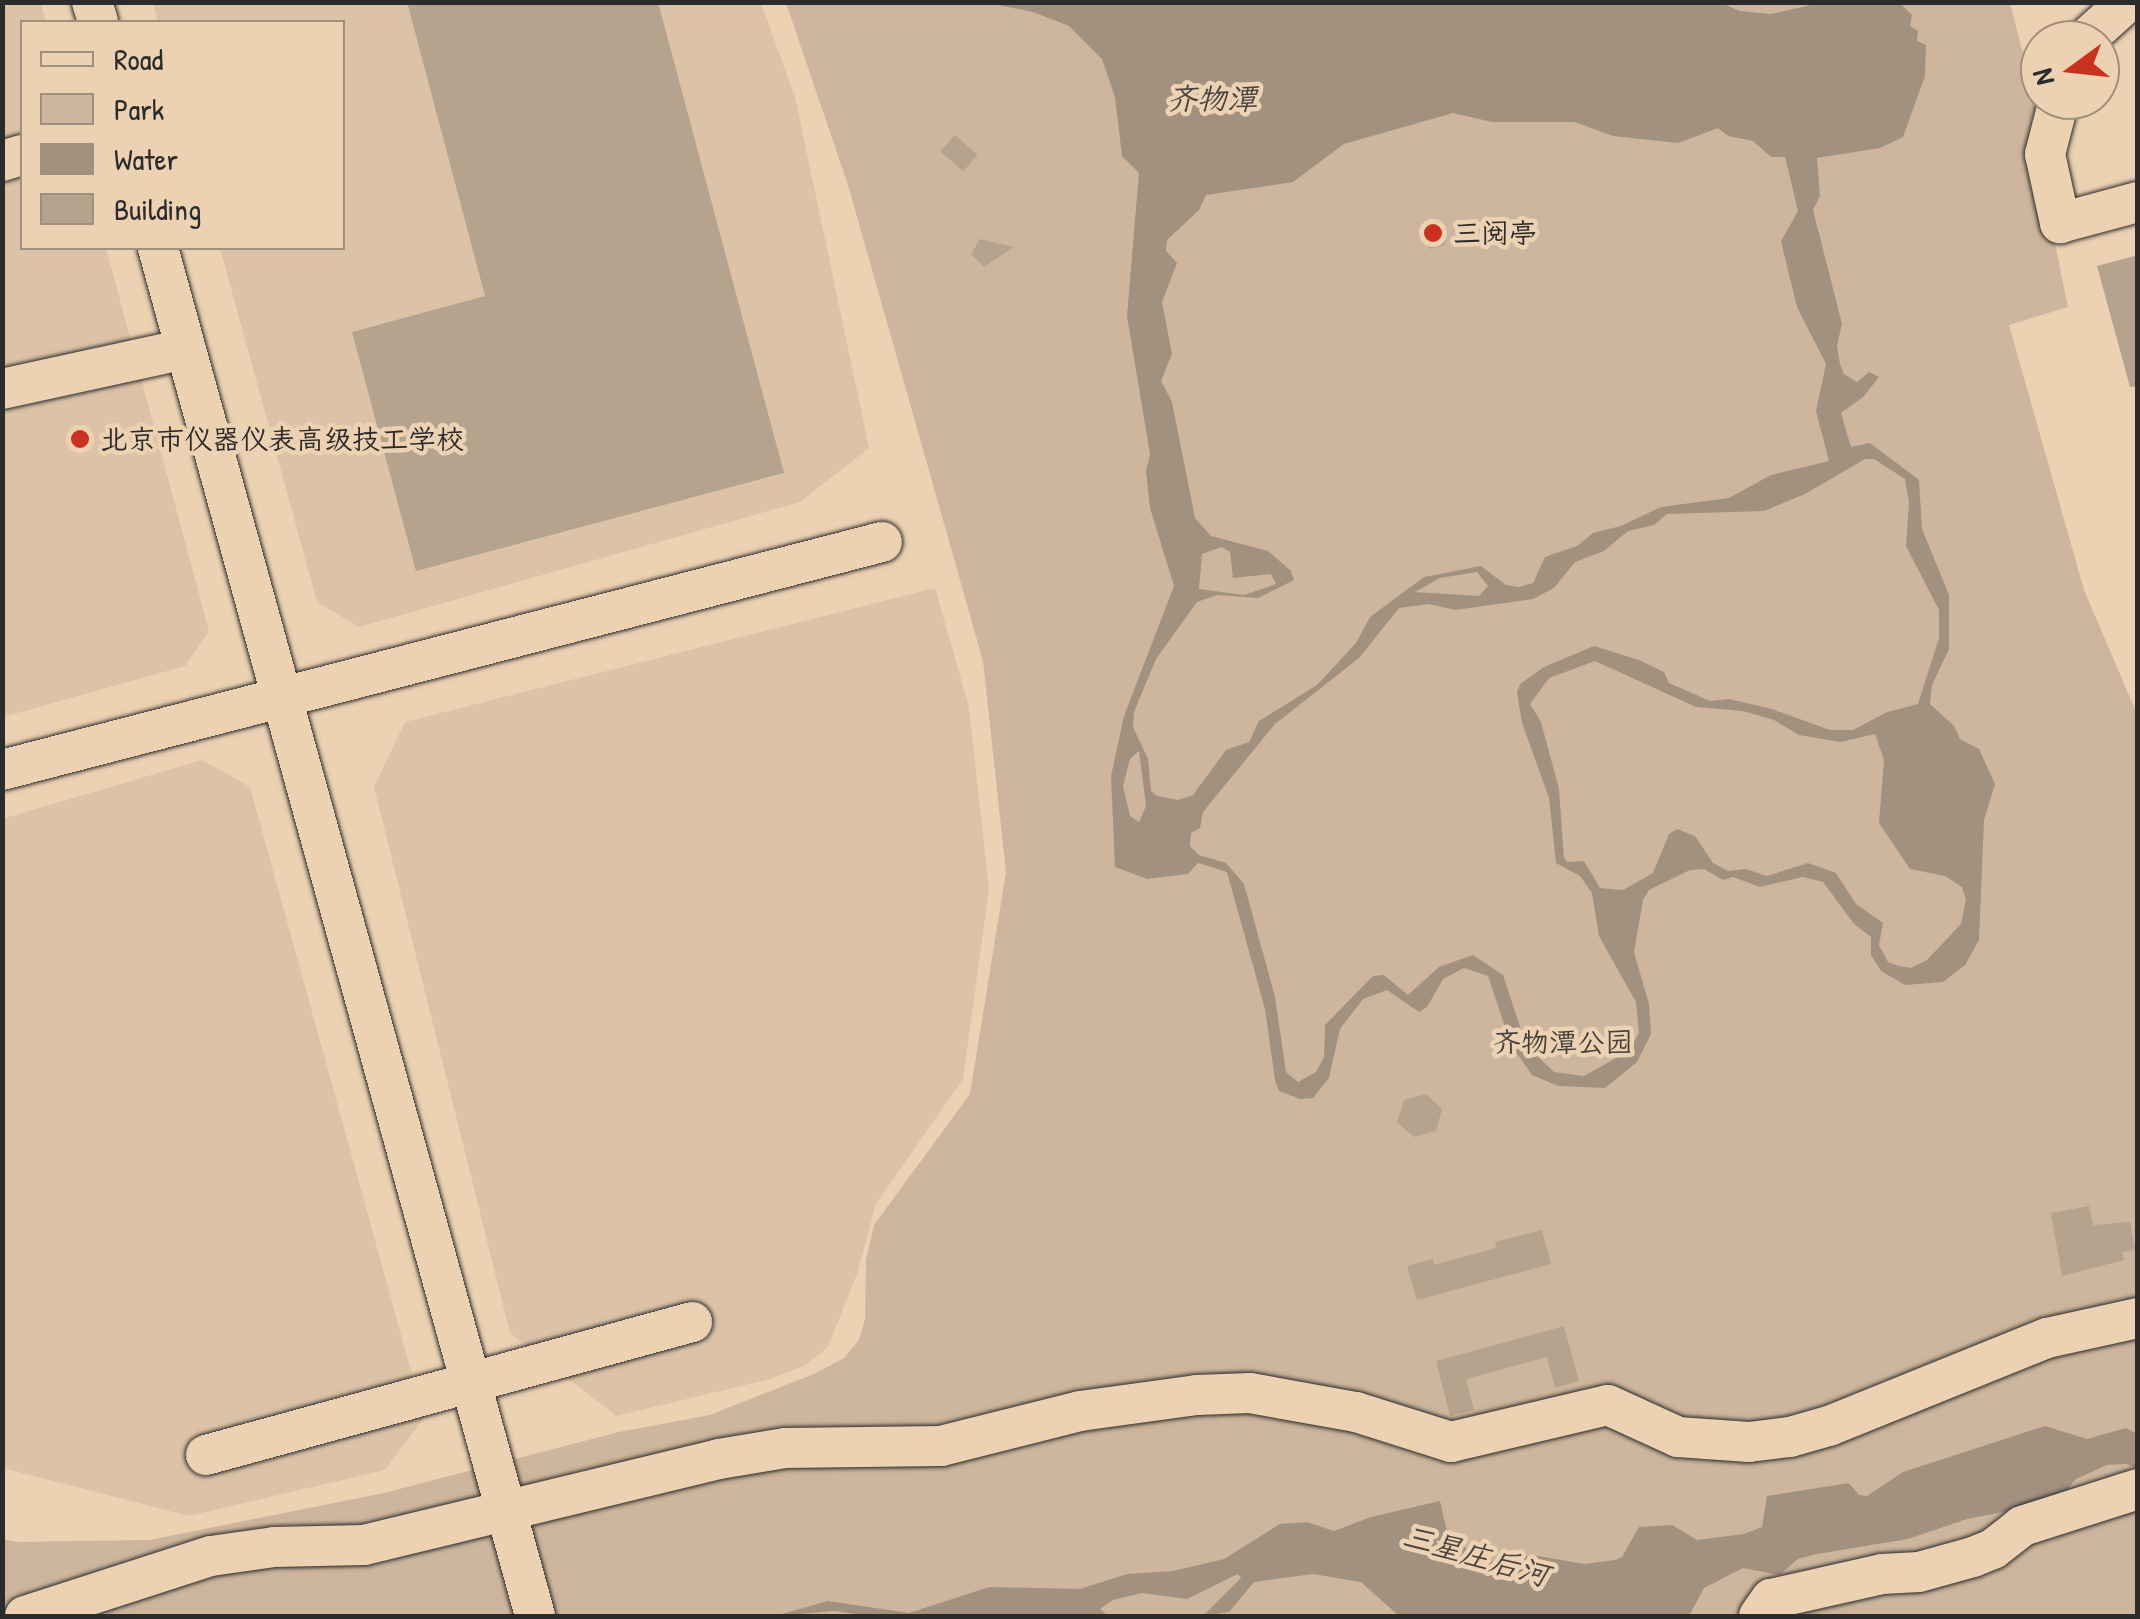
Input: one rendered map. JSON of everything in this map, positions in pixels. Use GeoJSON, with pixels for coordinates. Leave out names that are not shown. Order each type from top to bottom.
{"type":"FeatureCollection","features":[{"type":"Feature","properties":{"kind":"street"},"geometry":{"type":"LineString","coordinates":[[2108,20],[2127,2]]}},
{"type":"Feature","properties":{"kind":"street"},"geometry":{"type":"LineString","coordinates":[[2054,120],[2045,154],[2060,223],[2138,202]]}},
{"type":"Feature","properties":{"kind":"street"},"geometry":{"type":"LineString","coordinates":[[159,250],[535,1616]]}},
{"type":"Feature","properties":{"kind":"street"},"geometry":{"type":"LineString","coordinates":[[2,389],[185,349]]}},
{"type":"Feature","properties":{"kind":"street"},"geometry":{"type":"LineString","coordinates":[[2,770],[882,542]]}},
{"type":"Feature","properties":{"kind":"street"},"geometry":{"type":"LineString","coordinates":[[25,1616],[210,1556],[274,1548],[364,1545],[506,1508],[786,1448],[940,1446],[1080,1411],[1197,1394],[1250,1393],[1338,1408],[1450,1442],[1608,1405],[1678,1437],[1776,1438],[1829,1426],[2047,1338],[2138,1318]]}},
{"type":"Feature","properties":{"kind":"street"},"geometry":{"type":"LineString","coordinates":[[206,1455],[692,1322]]}},
{"type":"Feature","properties":{"kind":"street"},"geometry":{"type":"LineString","coordinates":[[1759,1616],[1772,1599],[1882,1574],[1919,1572],[1973,1557],[1993,1549],[2022,1526],[2138,1489]]}},
{"type":"Feature","properties":{"kind":"shaded area","name":"北京市仪器仪表高级技工学校"},"geometry":{"type":"Polygon","coordinates":[[[3,3],[41,3],[45,20],[20,20],[20,250],[107,250],[209,631],[185,666],[3,717],[3,3]]]}},
{"type":"Feature","properties":{"kind":"shaded area"},"geometry":{"type":"Polygon","coordinates":[[[153,3],[761,3],[795,97],[869,448],[800,502],[359,627],[317,602],[221,250],[345,250],[345,20],[157,20],[153,3]]]}},
{"type":"Feature","properties":{"kind":"shaded area"},"geometry":{"type":"Polygon","coordinates":[[[935,588],[969,707],[989,889],[963,1079],[876,1204],[857,1274],[828,1347],[804,1366],[770,1379],[616,1416],[510,1333],[374,787],[405,722],[935,588]]]}},
{"type":"Feature","properties":{"kind":"shaded area"},"geometry":{"type":"Polygon","coordinates":[[[202,760],[250,787],[424,1418],[385,1470],[189,1516],[3,1468],[2,819],[202,760]]]}},
{"type":"Feature","properties":{"kind":"green space","name":"齐物潭公园"},"geometry":{"type":"Polygon","coordinates":[[[786,3],[2010,3],[2020,42],[2020,120],[2033,120],[2068,307],[2009,325],[2084,590],[2137,714],[2137,1616],[3,1616],[2,1539],[149,1540],[384,1493],[619,1432],[710,1415],[816,1373],[844,1358],[859,1340],[865,1319],[866,1260],[874,1225],[970,1094],[1006,872],[983,661],[848,185],[786,3]]]}},
{"type":"Feature","properties":{"kind":"water","name":"齐物潭"},"geometry":{"type":"Polygon","coordinates":[[[988,3],[1721,3],[1740,11],[1771,14],[1819,3],[1900,3],[1912,15],[1910,26],[1918,31],[1917,41],[1926,45],[1925,76],[1903,137],[1880,148],[1817,158],[1820,196],[1813,210],[1842,324],[1837,346],[1840,364],[1844,374],[1857,382],[1869,372],[1879,377],[1863,397],[1841,413],[1851,447],[1870,443],[1919,480],[1922,529],[1949,595],[1949,649],[1932,685],[1930,704],[1954,726],[1960,739],[1979,749],[1995,784],[1984,820],[1979,940],[1965,965],[1943,982],[1905,985],[1881,971],[1871,955],[1871,937],[1854,924],[1823,882],[1803,877],[1760,887],[1733,877],[1723,880],[1704,869],[1690,870],[1649,890],[1643,900],[1634,952],[1649,1004],[1651,1034],[1637,1062],[1605,1088],[1558,1086],[1532,1075],[1511,1045],[1488,976],[1464,968],[1443,979],[1427,1007],[1419,1012],[1387,990],[1363,999],[1340,1029],[1329,1078],[1313,1098],[1300,1099],[1279,1091],[1265,1009],[1227,872],[1198,863],[1188,874],[1147,879],[1115,867],[1111,776],[1124,716],[1174,586],[1150,508],[1146,471],[1150,454],[1127,316],[1139,173],[1122,156],[1115,97],[1102,59],[1069,26],[1033,12],[988,3]],[[1453,113],[1344,144],[1293,182],[1206,195],[1199,210],[1167,240],[1166,251],[1177,263],[1162,302],[1172,354],[1161,381],[1172,402],[1195,518],[1211,536],[1268,551],[1291,571],[1294,580],[1258,598],[1217,595],[1197,602],[1156,659],[1134,712],[1133,727],[1148,759],[1151,791],[1157,796],[1178,800],[1193,795],[1226,750],[1249,742],[1259,721],[1317,685],[1356,643],[1370,617],[1424,577],[1481,566],[1506,585],[1533,583],[1545,557],[1577,546],[1593,533],[1621,526],[1661,507],[1729,498],[1771,475],[1829,461],[1816,411],[1826,364],[1797,307],[1781,241],[1798,211],[1785,157],[1771,157],[1753,141],[1728,136],[1718,128],[1678,143],[1613,136],[1575,122],[1492,122],[1453,113]],[[1865,459],[1805,494],[1764,511],[1667,514],[1654,525],[1628,531],[1604,551],[1575,562],[1554,588],[1533,599],[1455,610],[1429,604],[1399,608],[1359,658],[1275,724],[1203,812],[1200,828],[1191,833],[1190,846],[1199,855],[1226,863],[1244,884],[1275,997],[1286,1072],[1298,1082],[1316,1072],[1324,1057],[1325,1025],[1373,976],[1384,975],[1408,995],[1439,967],[1473,955],[1503,975],[1522,1033],[1532,1051],[1554,1072],[1584,1076],[1629,1051],[1639,1033],[1636,1002],[1599,936],[1592,893],[1580,876],[1556,863],[1549,798],[1522,723],[1517,692],[1520,684],[1544,667],[1594,646],[1639,660],[1664,672],[1669,683],[1710,701],[1729,699],[1772,709],[1830,730],[1853,730],[1887,712],[1918,704],[1939,638],[1939,610],[1906,546],[1909,503],[1905,479],[1874,459],[1865,459]],[[1222,547],[1202,554],[1199,589],[1244,595],[1276,584],[1271,574],[1233,578],[1230,552],[1222,547]],[[1477,572],[1440,578],[1415,592],[1479,596],[1488,586],[1477,572]],[[1595,661],[1549,678],[1530,704],[1541,722],[1559,789],[1564,858],[1567,862],[1584,861],[1600,888],[1623,890],[1653,873],[1669,834],[1677,829],[1695,836],[1713,863],[1728,871],[1746,869],[1767,876],[1808,863],[1836,873],[1856,904],[1883,923],[1879,945],[1888,962],[1899,966],[1911,968],[1927,960],[1961,924],[1966,900],[1962,887],[1945,876],[1910,869],[1879,823],[1884,760],[1875,734],[1841,742],[1799,735],[1774,720],[1743,711],[1696,707],[1595,661]],[[1139,751],[1130,759],[1123,786],[1130,816],[1139,822],[1146,806],[1139,751]]]}},
{"type":"Feature","properties":{"kind":"water"},"geometry":{"type":"Polygon","coordinates":[[[2045,1426],[2087,1439],[2126,1428],[2137,1434],[2137,1468],[2107,1465],[2076,1479],[2056,1502],[1967,1519],[1908,1539],[1798,1559],[1779,1575],[1743,1568],[1704,1588],[1689,1616],[1399,1616],[1361,1582],[1313,1574],[1254,1582],[1229,1612],[1203,1616],[1241,1578],[1238,1574],[1187,1599],[1142,1593],[1113,1600],[1100,1609],[1108,1616],[868,1616],[835,1611],[775,1616],[828,1601],[909,1613],[989,1587],[1080,1589],[1127,1574],[1173,1571],[1224,1559],[1280,1524],[1307,1522],[1334,1531],[1371,1517],[1440,1501],[1447,1532],[1483,1563],[1533,1555],[1584,1564],[1615,1560],[1622,1557],[1639,1527],[1672,1525],[1697,1540],[1744,1534],[1762,1527],[1767,1496],[1849,1483],[1859,1495],[1867,1496],[1903,1472],[2045,1426]]]}},
{"type":"Feature","properties":{"kind":"building"},"geometry":{"type":"Polygon","coordinates":[[[407,2],[658,2],[784,473],[416,571],[352,332],[485,296],[407,2]]]}},
{"type":"Feature","properties":{"kind":"building"},"geometry":{"type":"Polygon","coordinates":[[[955,135],[978,155],[963,171],[941,152],[955,135]]]}},
{"type":"Feature","properties":{"kind":"building","name":"三阅亭"},"geometry":{"type":"Polygon","coordinates":[[[1436,220],[1447,229],[1445,245],[1430,249],[1419,238],[1423,223],[1436,220]]]}},
{"type":"Feature","properties":{"kind":"building"},"geometry":{"type":"Polygon","coordinates":[[[980,239],[1014,247],[984,267],[971,254],[980,239]]]}},
{"type":"Feature","properties":{"kind":"building"},"geometry":{"type":"Polygon","coordinates":[[[2138,255],[2138,386],[2130,387],[2097,266],[2138,255]]]}},
{"type":"Feature","properties":{"kind":"building"},"geometry":{"type":"Polygon","coordinates":[[[1426,1094],[1442,1109],[1436,1131],[1414,1137],[1397,1122],[1404,1100],[1426,1094]]]}},
{"type":"Feature","properties":{"kind":"building"},"geometry":{"type":"Polygon","coordinates":[[[2089,1206],[2093,1225],[2130,1222],[2135,1250],[2122,1252],[2124,1260],[2062,1276],[2051,1213],[2089,1206]]]}},
{"type":"Feature","properties":{"kind":"building"},"geometry":{"type":"Polygon","coordinates":[[[1542,1230],[1551,1264],[1417,1300],[1407,1266],[1433,1259],[1434,1265],[1496,1248],[1495,1242],[1542,1230]]]}},
{"type":"Feature","properties":{"kind":"building"},"geometry":{"type":"Polygon","coordinates":[[[1564,1326],[1579,1381],[1555,1388],[1547,1357],[1466,1379],[1474,1410],[1450,1416],[1436,1361],[1564,1326]]]}},
{"type":"Feature","properties":{"kind":"place","name":"三阅亭"},"geometry":{"type":"Point","coordinates":[1433,233]}},
{"type":"Feature","properties":{"kind":"place","name":"北京市仪器仪表高级技工学校"},"geometry":{"type":"Point","coordinates":[80,439]}},
{"type":"Feature","properties":{"kind":"water label","name":"三星庄后河"},"geometry":{"type":"Point","coordinates":[1476,1555]}}]}
